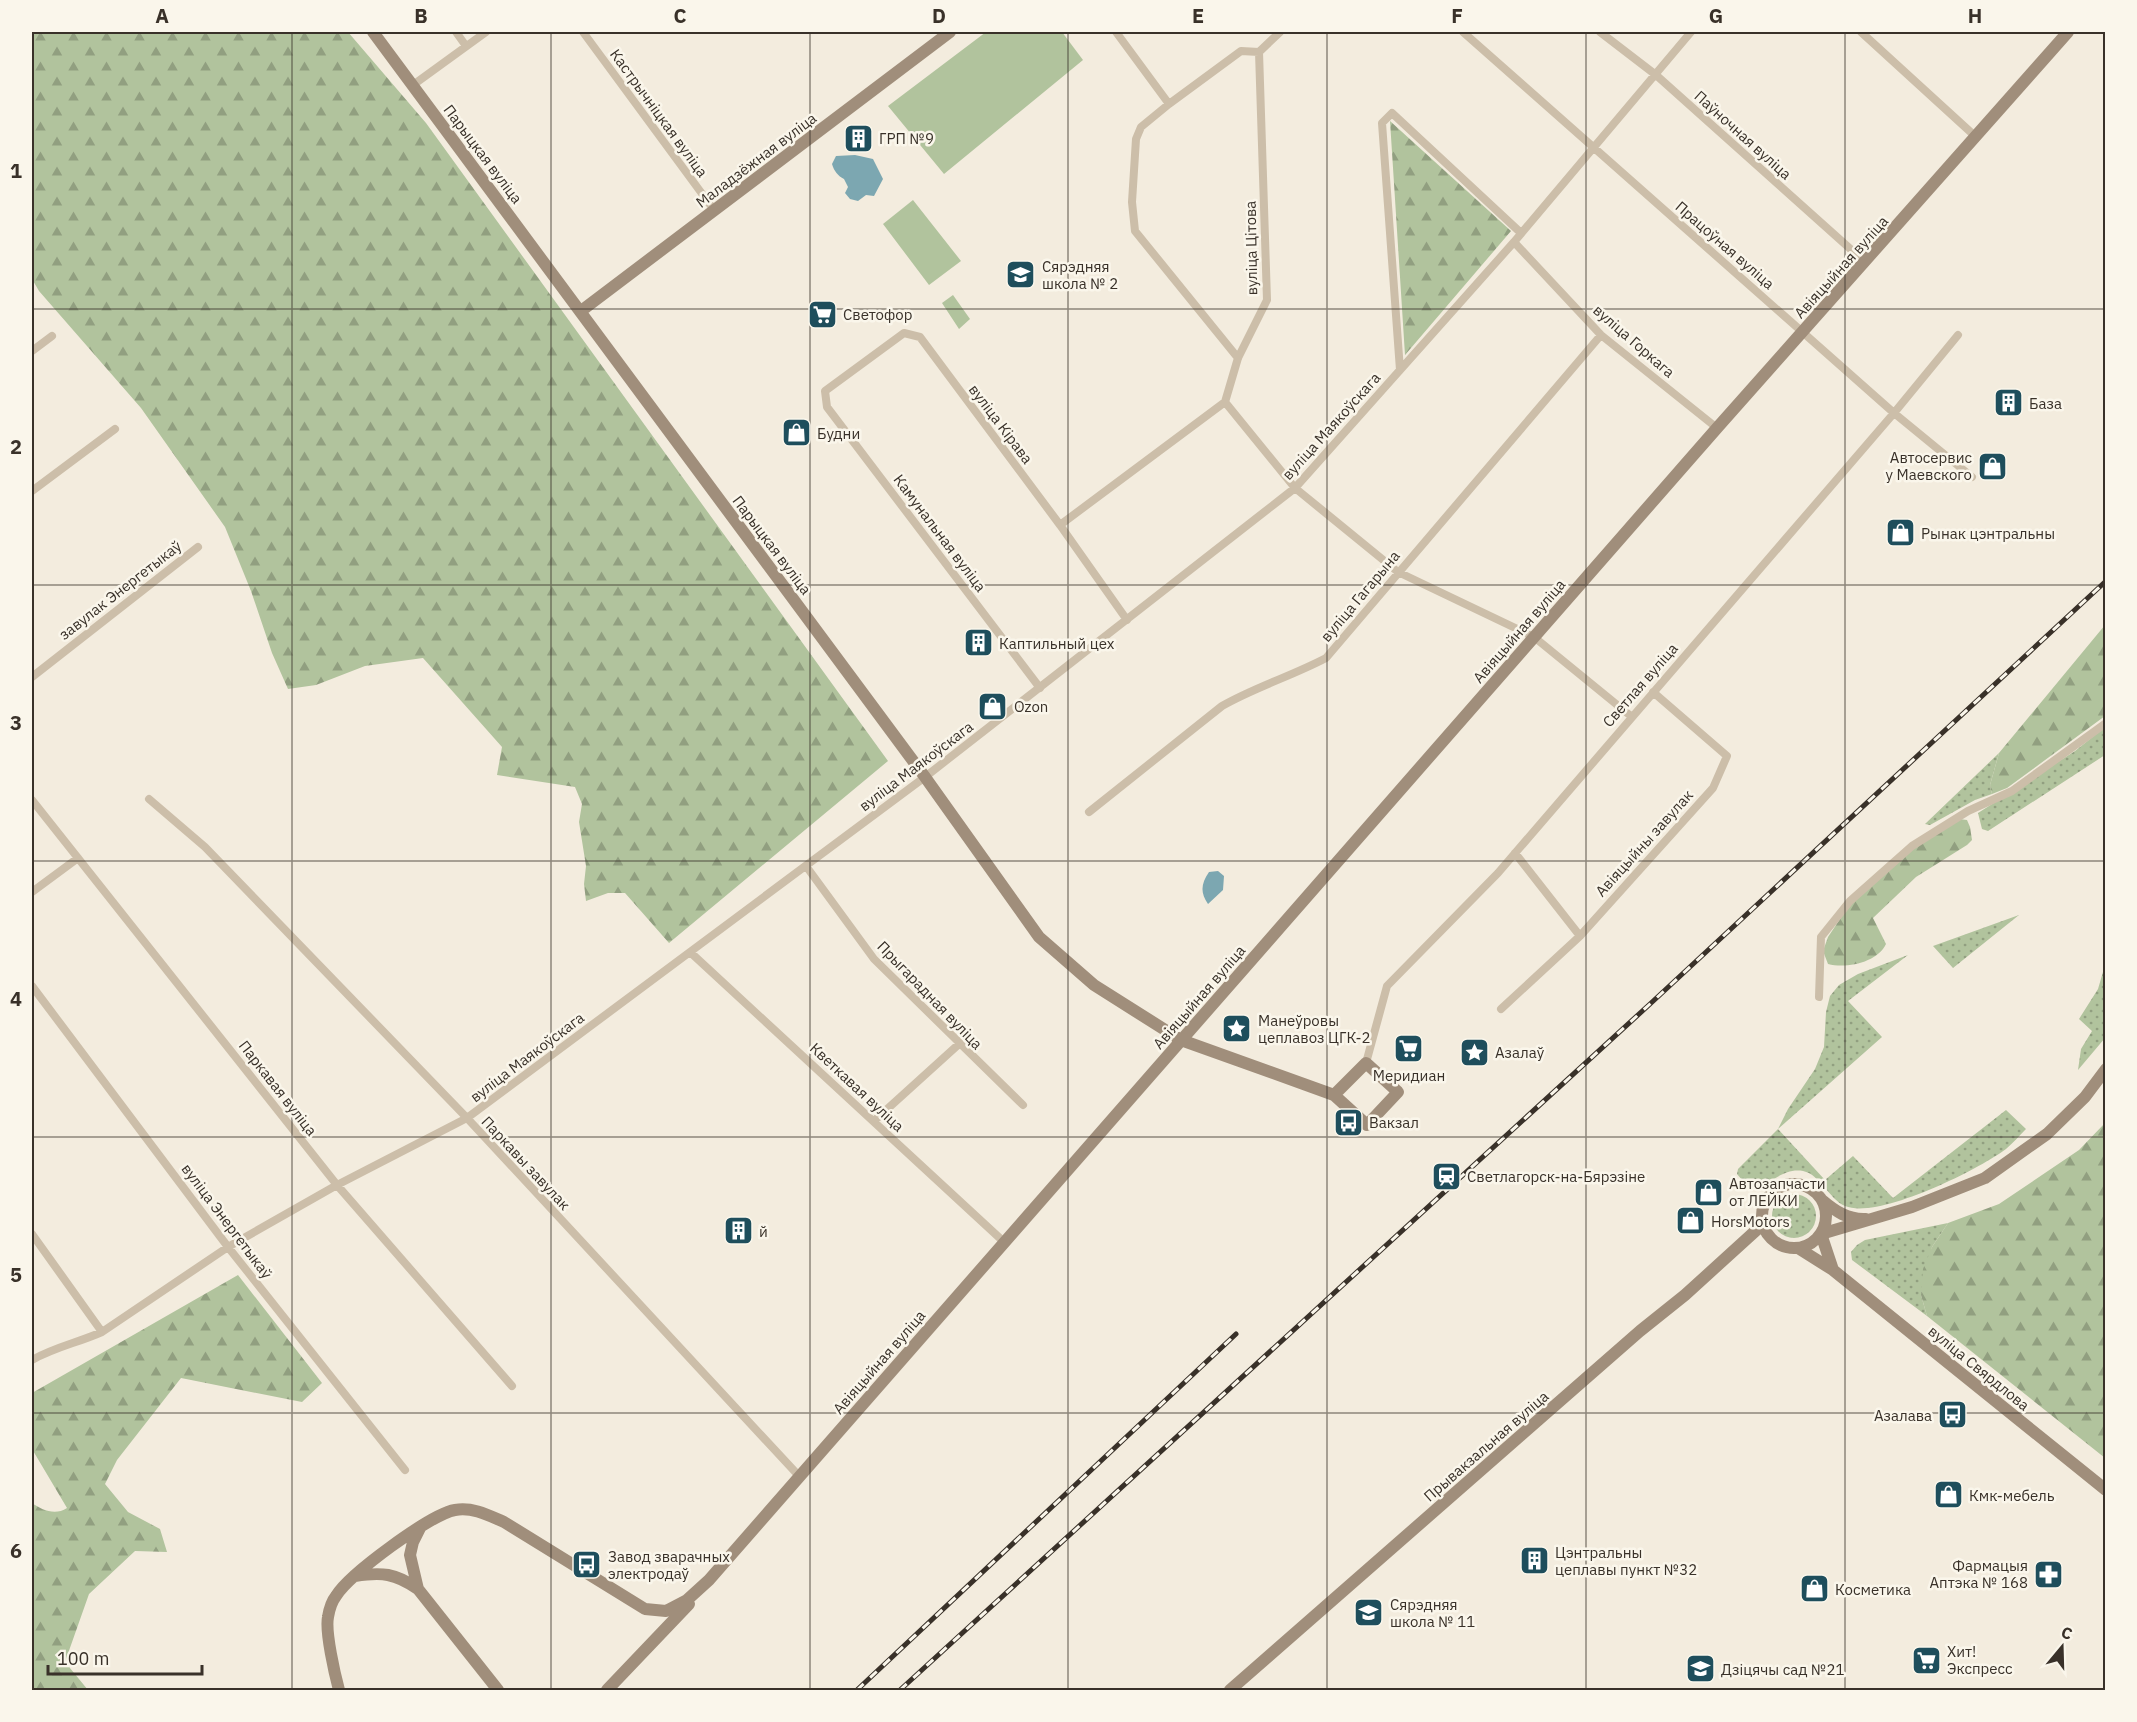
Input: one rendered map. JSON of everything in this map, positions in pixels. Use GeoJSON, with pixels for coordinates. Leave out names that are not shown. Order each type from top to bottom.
{"type":"FeatureCollection","features":[{"type":"Feature","properties":{"kind":"street","name":"Парыцкая вуліца"},"geometry":{"type":"LineString","coordinates":[[373,32],[925,777],[1039,937],[1094,985],[1181,1040]]}},
{"type":"Feature","properties":{"kind":"street"},"geometry":{"type":"LineString","coordinates":[[456,32],[466,46]]}},
{"type":"Feature","properties":{"kind":"street"},"geometry":{"type":"LineString","coordinates":[[413,86],[486,32]]}},
{"type":"Feature","properties":{"kind":"street","name":"Кастрычніцкая вуліца"},"geometry":{"type":"LineString","coordinates":[[583,32],[714,210]]}},
{"type":"Feature","properties":{"kind":"street","name":"Маладзёжная вуліца"},"geometry":{"type":"LineString","coordinates":[[581,311],[950,32]]}},
{"type":"Feature","properties":{"kind":"street"},"geometry":{"type":"LineString","coordinates":[[1116,32],[1169,104]]}},
{"type":"Feature","properties":{"kind":"street"},"geometry":{"type":"LineString","coordinates":[[1238,358],[1135,231],[1132,202],[1136,139],[1142,127],[1169,104],[1240,51],[1259,52],[1280,32]]}},
{"type":"Feature","properties":{"kind":"street","name":"Працоўная вуліца"},"geometry":{"type":"LineString","coordinates":[[1463,32],[1894,413],[1972,477]]}},
{"type":"Feature","properties":{"kind":"street","name":"Паўночная вуліца"},"geometry":{"type":"LineString","coordinates":[[1600,32],[1656,75],[1865,262]]}},
{"type":"Feature","properties":{"kind":"street"},"geometry":{"type":"LineString","coordinates":[[1861,32],[1976,137]]}},
{"type":"Feature","properties":{"kind":"street","name":"Авіяцыйная вуліца"},"geometry":{"type":"LineString","coordinates":[[339,1690],[333,1670],[328,1619],[335,1596],[354,1576],[422,1524],[453,1510],[468,1509],[484,1513],[547,1548],[645,1609],[666,1611],[687,1600],[709,1580],[1717,428],[2068,32]]}},
{"type":"Feature","properties":{"kind":"street","name":"вуліца Маякоўскага"},"geometry":{"type":"LineString","coordinates":[[32,1360],[52,1349],[83,1341],[102,1332],[228,1247],[337,1185],[467,1118],[925,777],[1295,488],[1514,242],[1689,33]]}},
{"type":"Feature","properties":{"kind":"street","name":"вуліца Цітова"},"geometry":{"type":"LineString","coordinates":[[1225,402],[1238,358],[1267,300],[1259,52]]}},
{"type":"Feature","properties":{"kind":"street"},"geometry":{"type":"LineString","coordinates":[[1400,370],[1382,123],[1392,113],[1521,233]]}},
{"type":"Feature","properties":{"kind":"street","name":"вуліца Горкага"},"geometry":{"type":"LineString","coordinates":[[1514,242],[1601,335],[1717,428]]}},
{"type":"Feature","properties":{"kind":"street","name":"вуліца Кірава"},"geometry":{"type":"LineString","coordinates":[[825,391],[904,333],[920,337],[1060,525],[1127,620]]}},
{"type":"Feature","properties":{"kind":"street","name":"вуліца Гагарына"},"geometry":{"type":"LineString","coordinates":[[1089,812],[1222,706],[1240,696],[1301,672],[1326,658],[1601,335]]}},
{"type":"Feature","properties":{"kind":"street","name":"Светлая вуліца"},"geometry":{"type":"LineString","coordinates":[[1334,1095],[1366,1063],[1387,986],[1515,853],[1894,413],[1958,335]]}},
{"type":"Feature","properties":{"kind":"street"},"geometry":{"type":"LineString","coordinates":[[32,351],[52,336]]}},
{"type":"Feature","properties":{"kind":"street","name":"Камунальная вуліца"},"geometry":{"type":"LineString","coordinates":[[825,391],[827,407],[1040,688]]}},
{"type":"Feature","properties":{"kind":"street"},"geometry":{"type":"LineString","coordinates":[[1060,525],[1225,402],[1295,488],[1398,572],[1534,637],[1632,717]]}},
{"type":"Feature","properties":{"kind":"street"},"geometry":{"type":"LineString","coordinates":[[32,491],[115,429]]}},
{"type":"Feature","properties":{"kind":"street","name":"завулак Энергетыкаў"},"geometry":{"type":"LineString","coordinates":[[32,677],[198,547]]}},
{"type":"Feature","properties":{"kind":"street","name":"Авіяцыйны завулак"},"geometry":{"type":"LineString","coordinates":[[1501,1009],[1580,936],[1713,788],[1727,756],[1653,692]]}},
{"type":"Feature","properties":{"kind":"street"},"geometry":{"type":"LineString","coordinates":[[1819,997],[1821,937],[1850,900],[1911,846],[1968,811],[2012,791],[2106,723]]}},
{"type":"Feature","properties":{"kind":"street","name":"Паркавая вуліца"},"geometry":{"type":"LineString","coordinates":[[32,800],[337,1185],[512,1386]]}},
{"type":"Feature","properties":{"kind":"street","name":"Паркавы завулак"},"geometry":{"type":"LineString","coordinates":[[149,800],[205,847],[467,1118],[800,1476]]}},
{"type":"Feature","properties":{"kind":"street"},"geometry":{"type":"LineString","coordinates":[[1515,853],[1580,936]]}},
{"type":"Feature","properties":{"kind":"street"},"geometry":{"type":"LineString","coordinates":[[32,892],[78,858]]}},
{"type":"Feature","properties":{"kind":"street","name":"Прыгарадная вуліца"},"geometry":{"type":"LineString","coordinates":[[806,866],[874,959],[1023,1106]]}},
{"type":"Feature","properties":{"kind":"street","name":"Кветкавая вуліца"},"geometry":{"type":"LineString","coordinates":[[690,952],[1004,1242]]}},
{"type":"Feature","properties":{"kind":"street","name":"вуліца Энергетыкаў"},"geometry":{"type":"LineString","coordinates":[[32,986],[228,1247],[405,1470]]}},
{"type":"Feature","properties":{"kind":"street"},"geometry":{"type":"LineString","coordinates":[[1181,1040],[1334,1095],[1367,1125],[1398,1092],[1366,1063]]}},
{"type":"Feature","properties":{"kind":"street"},"geometry":{"type":"LineString","coordinates":[[874,1121],[959,1044]]}},
{"type":"Feature","properties":{"kind":"street"},"geometry":{"type":"LineString","coordinates":[[1876,1218],[1846,1217],[1834,1210],[1808,1187],[1799,1184],[1781,1186],[1767,1198],[1761,1215],[1762,1225],[1772,1240],[1779,1245],[1798,1248],[1807,1246],[1821,1234],[1876,1218],[1912,1207],[1985,1178],[2048,1134],[2085,1096],[2106,1069]]}},
{"type":"Feature","properties":{"kind":"street"},"geometry":{"type":"LineString","coordinates":[[1821,1199],[1826,1217],[1821,1234],[1833,1270]]}},
{"type":"Feature","properties":{"kind":"street","name":"Прывакзальная вуліца"},"geometry":{"type":"LineString","coordinates":[[1230,1690],[1762,1225]]}},
{"type":"Feature","properties":{"kind":"street"},"geometry":{"type":"LineString","coordinates":[[32,1234],[102,1332]]}},
{"type":"Feature","properties":{"kind":"street","name":"вуліца Свярдлова"},"geometry":{"type":"LineString","coordinates":[[1798,1248],[1833,1270],[2106,1490]]}},
{"type":"Feature","properties":{"kind":"street"},"geometry":{"type":"LineString","coordinates":[[418,1589],[410,1555],[413,1542],[422,1524]]}},
{"type":"Feature","properties":{"kind":"street"},"geometry":{"type":"LineString","coordinates":[[354,1576],[389,1575],[403,1578],[418,1589],[498,1690]]}},
{"type":"Feature","properties":{"kind":"street"},"geometry":{"type":"LineString","coordinates":[[608,1690],[709,1580]]}},
{"type":"Feature","properties":{"kind":"green space"},"geometry":{"type":"Polygon","coordinates":[[[32,32],[348,32],[426,123],[888,761],[669,943],[625,893],[608,893],[586,901],[584,884],[586,866],[579,822],[582,804],[575,787],[497,775],[502,747],[423,658],[365,666],[316,685],[288,689],[272,653],[251,591],[225,527],[141,408],[39,291],[32,279],[32,32]]]}},
{"type":"Feature","properties":{"kind":"green space"},"geometry":{"type":"Polygon","coordinates":[[[986,32],[1062,32],[1083,60],[944,174],[888,106],[986,32]]]}},
{"type":"Feature","properties":{"kind":"green space"},"geometry":{"type":"Polygon","coordinates":[[[1390,121],[1511,231],[1405,355],[1390,121]]]}},
{"type":"Feature","properties":{"kind":"green space"},"geometry":{"type":"Polygon","coordinates":[[[913,200],[961,261],[929,285],[883,224],[913,200]]]}},
{"type":"Feature","properties":{"kind":"green space"},"geometry":{"type":"Polygon","coordinates":[[[953,295],[970,319],[959,329],[942,303],[953,295]]]}},
{"type":"Feature","properties":{"kind":"green space"},"geometry":{"type":"Polygon","coordinates":[[[2105,625],[2105,716],[2007,788],[1992,794],[1990,785],[1999,753],[2105,625]]]}},
{"type":"Feature","properties":{"kind":"green space"},"geometry":{"type":"Polygon","coordinates":[[[2105,727],[2105,755],[1988,831],[1982,829],[1978,813],[2075,751],[2105,727]]]}},
{"type":"Feature","properties":{"kind":"green space"},"geometry":{"type":"Polygon","coordinates":[[[1999,753],[1990,785],[1992,794],[1975,800],[1930,825],[1925,824],[1999,753]]]}},
{"type":"Feature","properties":{"kind":"green space"},"geometry":{"type":"Polygon","coordinates":[[[1959,819],[1967,820],[1972,840],[1916,877],[1873,918],[1886,944],[1882,950],[1861,963],[1844,966],[1828,964],[1823,951],[1828,937],[1848,907],[1911,849],[1959,819]]]}},
{"type":"Feature","properties":{"kind":"green space"},"geometry":{"type":"Polygon","coordinates":[[[2019,915],[1953,968],[1933,946],[2019,915]]]}},
{"type":"Feature","properties":{"kind":"green space"},"geometry":{"type":"Polygon","coordinates":[[[1908,955],[1848,1001],[1882,1037],[1778,1129],[1788,1109],[1815,1069],[1824,1047],[1826,1012],[1830,996],[1839,985],[1858,974],[1908,955]]]}},
{"type":"Feature","properties":{"kind":"green space"},"geometry":{"type":"Polygon","coordinates":[[[2105,965],[2105,1038],[2078,1070],[2081,1049],[2092,1031],[2079,1019],[2098,989],[2105,965]]]}},
{"type":"Feature","properties":{"kind":"green space"},"geometry":{"type":"Polygon","coordinates":[[[2006,1110],[2026,1129],[2006,1149],[1951,1180],[1903,1200],[1860,1208],[1839,1203],[1815,1177],[1803,1171],[1788,1172],[1762,1185],[1748,1187],[1737,1174],[1738,1169],[1778,1129],[1825,1180],[1853,1156],[1893,1198],[2006,1110]]]}},
{"type":"Feature","properties":{"kind":"green space"},"geometry":{"type":"Polygon","coordinates":[[[2105,1123],[2105,1458],[1927,1316],[1921,1295],[1923,1269],[1932,1247],[1948,1223],[1999,1204],[2079,1150],[2105,1123]]]}},
{"type":"Feature","properties":{"kind":"green space"},"geometry":{"type":"Polygon","coordinates":[[[1794,1194],[1803,1195],[1810,1200],[1815,1207],[1815,1225],[1810,1232],[1803,1237],[1794,1238],[1785,1237],[1778,1232],[1773,1225],[1772,1216],[1773,1207],[1778,1200],[1785,1195],[1794,1194]]]}},
{"type":"Feature","properties":{"kind":"green space"},"geometry":{"type":"Polygon","coordinates":[[[1948,1223],[1932,1247],[1921,1295],[1927,1316],[1852,1260],[1851,1252],[1865,1240],[1948,1223]]]}},
{"type":"Feature","properties":{"kind":"green space"},"geometry":{"type":"Polygon","coordinates":[[[238,1275],[322,1383],[302,1402],[181,1378],[117,1460],[105,1484],[128,1512],[160,1529],[167,1552],[135,1551],[89,1594],[65,1662],[88,1690],[32,1690],[32,1503],[53,1512],[67,1508],[32,1449],[32,1393],[238,1275]]]}},
{"type":"Feature","properties":{"kind":"water"},"geometry":{"type":"Polygon","coordinates":[[[855,155],[873,159],[883,179],[874,196],[866,195],[858,201],[850,199],[845,193],[848,187],[832,164],[836,156],[855,155]]]}},
{"type":"Feature","properties":{"kind":"water"},"geometry":{"type":"Polygon","coordinates":[[[1218,871],[1224,876],[1223,890],[1208,904],[1203,892],[1204,880],[1209,872],[1218,871]]]}},
{"type":"Feature","properties":{"kind":"railway"},"geometry":{"type":"LineString","coordinates":[[900,1690],[1650,1004],[2106,581]]}},
{"type":"Feature","properties":{"kind":"railway"},"geometry":{"type":"LineString","coordinates":[[857,1690],[1236,1334]]}},
{"type":"Feature","properties":{"kind":"place","name":"ГРП №9"},"geometry":{"type":"Point","coordinates":[858,138]}},
{"type":"Feature","properties":{"kind":"place","name":"Сярэдняя школа № 2"},"geometry":{"type":"Point","coordinates":[1021,275]}},
{"type":"Feature","properties":{"kind":"place","name":"Светофор"},"geometry":{"type":"Point","coordinates":[822,314]}},
{"type":"Feature","properties":{"kind":"place","name":"База"},"geometry":{"type":"Point","coordinates":[2008,403]}},
{"type":"Feature","properties":{"kind":"place","name":"Будни"},"geometry":{"type":"Point","coordinates":[796,433]}},
{"type":"Feature","properties":{"kind":"place","name":"Автосервис у Маевского"},"geometry":{"type":"Point","coordinates":[1993,466]}},
{"type":"Feature","properties":{"kind":"place","name":"Рынак цэнтральны"},"geometry":{"type":"Point","coordinates":[1900,533]}},
{"type":"Feature","properties":{"kind":"place","name":"Каптильный цех"},"geometry":{"type":"Point","coordinates":[978,643]}},
{"type":"Feature","properties":{"kind":"place","name":"Ozon"},"geometry":{"type":"Point","coordinates":[993,706]}},
{"type":"Feature","properties":{"kind":"place","name":"Манеўровы цеплавоз ЦГК-2"},"geometry":{"type":"Point","coordinates":[1237,1029]}},
{"type":"Feature","properties":{"kind":"place","name":"Меридиан"},"geometry":{"type":"Point","coordinates":[1409,1048]}},
{"type":"Feature","properties":{"kind":"place","name":"Азалаў"},"geometry":{"type":"Point","coordinates":[1474,1052]}},
{"type":"Feature","properties":{"kind":"place","name":"Вакзал"},"geometry":{"type":"Point","coordinates":[1348,1122]}},
{"type":"Feature","properties":{"kind":"place","name":"Светлагорск-на-Бярэзіне"},"geometry":{"type":"Point","coordinates":[1446,1176]}},
{"type":"Feature","properties":{"kind":"place","name":"Автозапчасти от ЛЕЙКИ"},"geometry":{"type":"Point","coordinates":[1708,1192]}},
{"type":"Feature","properties":{"kind":"place","name":"HorsMotors"},"geometry":{"type":"Point","coordinates":[1690,1221]}},
{"type":"Feature","properties":{"kind":"place","name":"й"},"geometry":{"type":"Point","coordinates":[738,1231]}},
{"type":"Feature","properties":{"kind":"place","name":"Азалава"},"geometry":{"type":"Point","coordinates":[1953,1415]}},
{"type":"Feature","properties":{"kind":"place","name":"Кмк-мебель"},"geometry":{"type":"Point","coordinates":[1948,1495]}},
{"type":"Feature","properties":{"kind":"place","name":"Цэнтральны цеплавы пункт №32"},"geometry":{"type":"Point","coordinates":[1534,1561]}},
{"type":"Feature","properties":{"kind":"place","name":"Завод зварачных электродаў"},"geometry":{"type":"Point","coordinates":[587,1565]}},
{"type":"Feature","properties":{"kind":"place","name":"Фармацыя Аптэка № 168"},"geometry":{"type":"Point","coordinates":[2049,1574]}},
{"type":"Feature","properties":{"kind":"place","name":"Косметика"},"geometry":{"type":"Point","coordinates":[1814,1589]}},
{"type":"Feature","properties":{"kind":"place","name":"Сярэдняя школа № 11"},"geometry":{"type":"Point","coordinates":[1369,1613]}},
{"type":"Feature","properties":{"kind":"place","name":"Хит! Экспресс"},"geometry":{"type":"Point","coordinates":[1926,1660]}},
{"type":"Feature","properties":{"kind":"place","name":"Дзіцячы сад №21"},"geometry":{"type":"Point","coordinates":[1700,1669]}}]}
